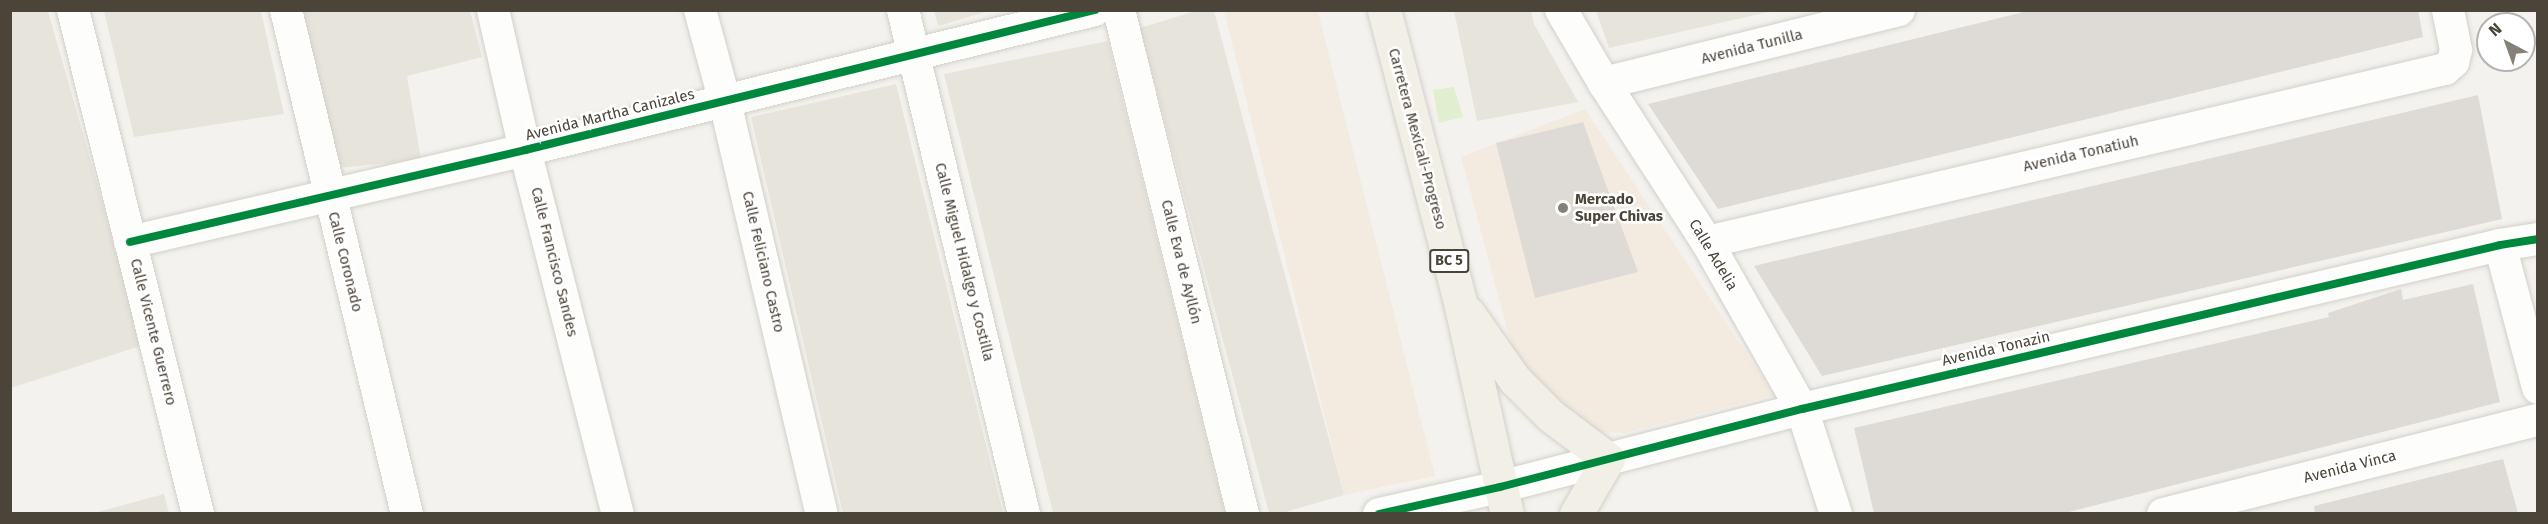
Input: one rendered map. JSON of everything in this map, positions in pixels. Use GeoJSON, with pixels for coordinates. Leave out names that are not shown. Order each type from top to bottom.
{"type":"FeatureCollection","features":[{"type":"Feature","properties":{"kind":"main road","name":"Carretera Mexicali-Progreso"},"geometry":{"type":"LineString","coordinates":[[1384,10],[1460,302],[1504,500]]}},
{"type":"Feature","properties":{"kind":"main road"},"geometry":{"type":"LineString","coordinates":[[1460,302],[1515,380],[1551,416],[1608,459],[1576,513]]}},
{"type":"Feature","properties":{"kind":"street","name":"Calle Vicente Guerrero"},"geometry":{"type":"LineString","coordinates":[[73,10],[198,513]]}},
{"type":"Feature","properties":{"kind":"street","name":"Calle Coronado"},"geometry":{"type":"LineString","coordinates":[[286,10],[407,513]]}},
{"type":"Feature","properties":{"kind":"street","name":"Calle Francisco Sandes"},"geometry":{"type":"LineString","coordinates":[[493,10],[525,150],[618,513]]}},
{"type":"Feature","properties":{"kind":"street","name":"Calle Feliciano Castro"},"geometry":{"type":"LineString","coordinates":[[700,10],[725,102],[822,513]]}},
{"type":"Feature","properties":{"kind":"street","name":"Calle Miguel Hidalgo y Costilla"},"geometry":{"type":"LineString","coordinates":[[903,10],[1024,513]]}},
{"type":"Feature","properties":{"kind":"street","name":"Avenida Martha Canizales"},"geometry":{"type":"LineString","coordinates":[[130,243],[725,102],[1095,10]]}},
{"type":"Feature","properties":{"kind":"street","name":"Calle Eva de Ayllón"},"geometry":{"type":"LineString","coordinates":[[1119,10],[1243,513]]}},
{"type":"Feature","properties":{"kind":"street","name":"Calle Adelia"},"geometry":{"type":"LineString","coordinates":[[1561,10],[1604,83],[1707,242],[1802,409],[1836,513]]}},
{"type":"Feature","properties":{"kind":"street","name":"Avenida Tunilla"},"geometry":{"type":"LineString","coordinates":[[1604,83],[1899,10]]}},
{"type":"Feature","properties":{"kind":"street","name":"Avenida Tonatiuh"},"geometry":{"type":"LineString","coordinates":[[1707,242],[2445,69],[2452,62],[2456,50],[2448,10]]}},
{"type":"Feature","properties":{"kind":"street","name":"Avenida Tonazin"},"geometry":{"type":"LineString","coordinates":[[1379,513],[1504,500],[1608,459],[1802,409],[2500,245],[2538,239]]}},
{"type":"Feature","properties":{"kind":"street"},"geometry":{"type":"LineString","coordinates":[[2500,245],[2538,388]]}},
{"type":"Feature","properties":{"kind":"street","name":"Avenida Vinca"},"geometry":{"type":"LineString","coordinates":[[2163,513],[2538,420]]}},
{"type":"Feature","properties":{"kind":"shaded area"},"geometry":{"type":"Polygon","coordinates":[[[934,10],[989,10],[989,11],[938,26],[934,10]]]}},
{"type":"Feature","properties":{"kind":"shaded area"},"geometry":{"type":"Polygon","coordinates":[[[1199,10],[1214,11],[1344,495],[1282,513],[1269,513],[1140,28],[1199,10]]]}},
{"type":"Feature","properties":{"kind":"shaded area"},"geometry":{"type":"Polygon","coordinates":[[[1596,10],[1773,11],[1609,48],[1596,10]]]}},
{"type":"Feature","properties":{"kind":"shaded area"},"geometry":{"type":"Polygon","coordinates":[[[10,11],[48,11],[143,345],[11,388],[10,11]]]}},
{"type":"Feature","properties":{"kind":"shaded area"},"geometry":{"type":"Polygon","coordinates":[[[104,11],[261,11],[284,114],[134,137],[104,11]]]}},
{"type":"Feature","properties":{"kind":"shaded area"},"geometry":{"type":"Polygon","coordinates":[[[301,11],[470,11],[482,57],[407,76],[421,160],[336,168],[301,11]]]}},
{"type":"Feature","properties":{"kind":"shaded area"},"geometry":{"type":"Polygon","coordinates":[[[1224,11],[1318,11],[1435,476],[1344,495],[1224,11]]]}},
{"type":"Feature","properties":{"kind":"shaded area"},"geometry":{"type":"Polygon","coordinates":[[[1454,11],[1531,11],[1534,24],[1578,102],[1477,121],[1454,11]]]}},
{"type":"Feature","properties":{"kind":"shaded area"},"geometry":{"type":"Polygon","coordinates":[[[1108,41],[1225,513],[1053,513],[944,74],[1108,41]]]}},
{"type":"Feature","properties":{"kind":"shaded area"},"geometry":{"type":"Polygon","coordinates":[[[896,84],[1003,513],[843,513],[751,117],[896,84]]]}},
{"type":"Feature","properties":{"kind":"shaded area"},"geometry":{"type":"Polygon","coordinates":[[[1585,109],[1774,395],[1623,433],[1593,432],[1530,384],[1511,344],[1461,157],[1585,109]]]}},
{"type":"Feature","properties":{"kind":"shaded area"},"geometry":{"type":"Polygon","coordinates":[[[164,494],[169,513],[94,513],[164,494]]]}},
{"type":"Feature","properties":{"kind":"green space"},"geometry":{"type":"Polygon","coordinates":[[[1454,87],[1463,117],[1439,123],[1433,90],[1454,87]]]}},
{"type":"Feature","properties":{"kind":"building"},"geometry":{"type":"Polygon","coordinates":[[[2032,10],[2418,10],[2423,37],[1718,209],[1648,104],[2032,10]]]}},
{"type":"Feature","properties":{"kind":"building"},"geometry":{"type":"Polygon","coordinates":[[[2478,95],[2502,219],[1822,376],[1754,266],[2478,95]]]}},
{"type":"Feature","properties":{"kind":"building","name":"Mercado Super Chivas"},"geometry":{"type":"Polygon","coordinates":[[[1583,122],[1638,272],[1535,298],[1496,143],[1583,122]]]}},
{"type":"Feature","properties":{"kind":"building"},"geometry":{"type":"Polygon","coordinates":[[[2473,284],[2500,402],[2065,513],[1874,513],[1854,428],[2329,317],[2328,313],[2401,289],[2403,300],[2473,284]]]}},
{"type":"Feature","properties":{"kind":"building"},"geometry":{"type":"Polygon","coordinates":[[[2503,459],[2518,513],[2315,513],[2314,506],[2503,459]]]}},
{"type":"Feature","properties":{"kind":"cycle path"},"geometry":{"type":"LineString","coordinates":[[130,242],[525,150],[1095,10]]}},
{"type":"Feature","properties":{"kind":"cycle path"},"geometry":{"type":"LineString","coordinates":[[1379,514],[1500,487],[1802,409],[2500,245],[2538,239]]}},
{"type":"Feature","properties":{"kind":"place","name":"Mercado Super Chivas"},"geometry":{"type":"Point","coordinates":[1563,208]}}]}
